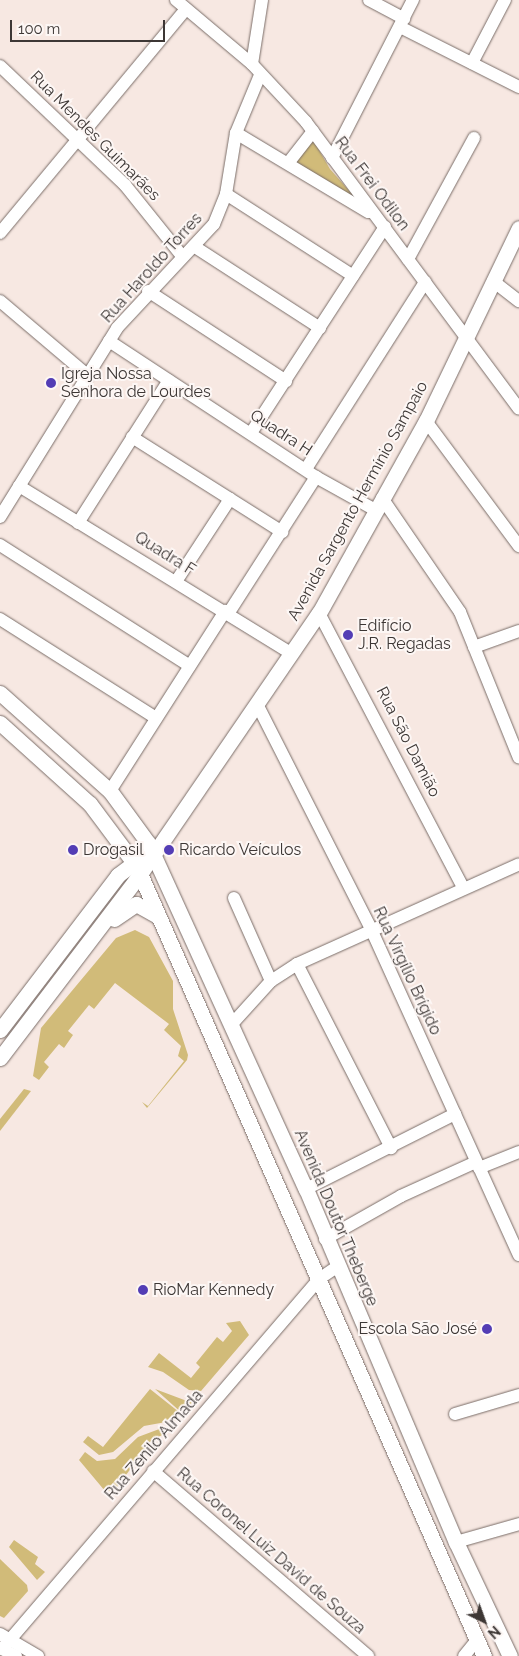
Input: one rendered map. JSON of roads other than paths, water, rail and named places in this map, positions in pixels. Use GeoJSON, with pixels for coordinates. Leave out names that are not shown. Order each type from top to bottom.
{"type":"FeatureCollection","features":[{"type":"Feature","properties":{"kind":"main road","name":"Avenida Sargento Hermínio Sampaio"},"geometry":{"type":"LineString","coordinates":[[0,1058],[78,953],[137,867],[152,851],[320,614],[426,421],[519,228]]}},
{"type":"Feature","properties":{"kind":"main road","name":"Avenida Doutor Theberge"},"geometry":{"type":"LineString","coordinates":[[0,693],[110,791],[152,851],[278,1126],[458,1545],[510,1656]]}},
{"type":"Feature","properties":{"kind":"main road"},"geometry":{"type":"LineString","coordinates":[[0,723],[90,804],[137,867],[257,1136],[484,1656]]}},
{"type":"Feature","properties":{"kind":"main road","name":"Avenida Sargento Hermínio Sampaio"},"geometry":{"type":"LineString","coordinates":[[0,1030],[118,875],[137,867]]}},
{"type":"Feature","properties":{"kind":"main road"},"geometry":{"type":"LineString","coordinates":[[78,953],[130,905],[147,908],[159,917]]}},
{"type":"Feature","properties":{"kind":"main road"},"geometry":{"type":"LineString","coordinates":[[257,1136],[266,1126],[278,1126]]}},
{"type":"Feature","properties":{"kind":"main road"},"geometry":{"type":"LineString","coordinates":[[440,1557],[458,1545]]}},
{"type":"Feature","properties":{"kind":"street","name":"Rua Frei Odilon"},"geometry":{"type":"LineString","coordinates":[[176,0],[252,64],[313,132],[519,409]]}},
{"type":"Feature","properties":{"kind":"street"},"geometry":{"type":"LineString","coordinates":[[252,64],[262,0]]}},
{"type":"Feature","properties":{"kind":"street"},"geometry":{"type":"LineString","coordinates":[[368,0],[402,23],[519,87]]}},
{"type":"Feature","properties":{"kind":"street"},"geometry":{"type":"LineString","coordinates":[[332,158],[413,0]]}},
{"type":"Feature","properties":{"kind":"street"},"geometry":{"type":"LineString","coordinates":[[472,63],[504,0]]}},
{"type":"Feature","properties":{"kind":"street"},"geometry":{"type":"LineString","coordinates":[[0,233],[186,9]]}},
{"type":"Feature","properties":{"kind":"street","name":"Rua Mendes Guimarães"},"geometry":{"type":"LineString","coordinates":[[0,66],[125,185],[182,256]]}},
{"type":"Feature","properties":{"kind":"street","name":"Rua Haroldo Torres"},"geometry":{"type":"LineString","coordinates":[[0,517],[86,374],[109,341],[148,291],[182,256],[194,247],[214,224],[226,194],[236,133],[260,75]]}},
{"type":"Feature","properties":{"kind":"street"},"geometry":{"type":"LineString","coordinates":[[289,162],[313,132]]}},
{"type":"Feature","properties":{"kind":"street"},"geometry":{"type":"LineString","coordinates":[[236,133],[289,162],[374,216]]}},
{"type":"Feature","properties":{"kind":"street"},"geometry":{"type":"LineString","coordinates":[[408,258],[474,138]]}},
{"type":"Feature","properties":{"kind":"street"},"geometry":{"type":"LineString","coordinates":[[226,194],[353,276]]}},
{"type":"Feature","properties":{"kind":"street"},"geometry":{"type":"LineString","coordinates":[[251,433],[385,227]]}},
{"type":"Feature","properties":{"kind":"street"},"geometry":{"type":"LineString","coordinates":[[194,247],[320,328]]}},
{"type":"Feature","properties":{"kind":"street"},"geometry":{"type":"LineString","coordinates":[[492,281],[519,301]]}},
{"type":"Feature","properties":{"kind":"street"},"geometry":{"type":"LineString","coordinates":[[110,791],[190,666],[282,532],[311,473],[425,282]]}},
{"type":"Feature","properties":{"kind":"street"},"geometry":{"type":"LineString","coordinates":[[148,291],[286,381]]}},
{"type":"Feature","properties":{"kind":"street"},"geometry":{"type":"LineString","coordinates":[[0,300],[86,374]]}},
{"type":"Feature","properties":{"kind":"street","name":"Quadra H"},"geometry":{"type":"LineString","coordinates":[[109,341],[311,473],[379,504]]}},
{"type":"Feature","properties":{"kind":"street"},"geometry":{"type":"LineString","coordinates":[[78,524],[169,380]]}},
{"type":"Feature","properties":{"kind":"street"},"geometry":{"type":"LineString","coordinates":[[426,421],[519,546]]}},
{"type":"Feature","properties":{"kind":"street"},"geometry":{"type":"LineString","coordinates":[[132,437],[282,532]]}},
{"type":"Feature","properties":{"kind":"street","name":"Quadra F"},"geometry":{"type":"LineString","coordinates":[[19,486],[78,524],[93,528],[292,654]]}},
{"type":"Feature","properties":{"kind":"street"},"geometry":{"type":"LineString","coordinates":[[176,580],[230,499]]}},
{"type":"Feature","properties":{"kind":"street"},"geometry":{"type":"LineString","coordinates":[[379,504],[460,612],[519,758]]}},
{"type":"Feature","properties":{"kind":"street"},"geometry":{"type":"LineString","coordinates":[[0,545],[190,666]]}},
{"type":"Feature","properties":{"kind":"street","name":"Rua São Damião"},"geometry":{"type":"LineString","coordinates":[[320,614],[463,886]]}},
{"type":"Feature","properties":{"kind":"street"},"geometry":{"type":"LineString","coordinates":[[0,619],[156,718]]}},
{"type":"Feature","properties":{"kind":"street"},"geometry":{"type":"LineString","coordinates":[[474,647],[519,631]]}},
{"type":"Feature","properties":{"kind":"street","name":"Rua Virgílio Brígido"},"geometry":{"type":"LineString","coordinates":[[257,704],[371,929],[519,1254]]}},
{"type":"Feature","properties":{"kind":"street"},"geometry":{"type":"LineString","coordinates":[[232,1024],[271,981],[297,964],[463,886],[519,864]]}},
{"type":"Feature","properties":{"kind":"street"},"geometry":{"type":"LineString","coordinates":[[234,898],[271,981]]}},
{"type":"Feature","properties":{"kind":"street"},"geometry":{"type":"LineString","coordinates":[[297,964],[391,1148]]}},
{"type":"Feature","properties":{"kind":"street"},"geometry":{"type":"LineString","coordinates":[[306,1189],[391,1148],[455,1114]]}},
{"type":"Feature","properties":{"kind":"street"},"geometry":{"type":"LineString","coordinates":[[325,1239],[400,1196],[478,1165],[519,1152]]}},
{"type":"Feature","properties":{"kind":"street","name":"Rua Zenilo Almada"},"geometry":{"type":"LineString","coordinates":[[2,1642],[154,1471],[319,1279],[337,1267]]}},
{"type":"Feature","properties":{"kind":"street"},"geometry":{"type":"LineString","coordinates":[[455,1414],[519,1395]]}},
{"type":"Feature","properties":{"kind":"street","name":"Rua Coronel Luiz David de Souza"},"geometry":{"type":"LineString","coordinates":[[154,1471],[368,1656]]}},
{"type":"Feature","properties":{"kind":"street"},"geometry":{"type":"LineString","coordinates":[[458,1545],[519,1524]]}},
{"type":"Feature","properties":{"kind":"street"},"geometry":{"type":"LineString","coordinates":[[464,1656],[477,1640]]}},
{"type":"Feature","properties":{"kind":"street"},"geometry":{"type":"LineString","coordinates":[[2,1642],[16,1656]]}},
{"type":"Feature","properties":{"kind":"street"},"geometry":{"type":"LineString","coordinates":[[2,1642],[38,1656]]}},
{"type":"Feature","properties":{"kind":"place","name":"Igreja Nossa Senhora de Lourdes"},"geometry":{"type":"Point","coordinates":[51,383]}},
{"type":"Feature","properties":{"kind":"place","name":"Edifício J.R. Regadas"},"geometry":{"type":"Point","coordinates":[348,635]}},
{"type":"Feature","properties":{"kind":"place","name":"Drogasil"},"geometry":{"type":"Point","coordinates":[73,850]}},
{"type":"Feature","properties":{"kind":"place","name":"Ricardo Veículos"},"geometry":{"type":"Point","coordinates":[169,850]}},
{"type":"Feature","properties":{"kind":"place","name":"RioMar Kennedy"},"geometry":{"type":"Point","coordinates":[143,1290]}},
{"type":"Feature","properties":{"kind":"place","name":"Escola São José"},"geometry":{"type":"Point","coordinates":[487,1329]}}]}
